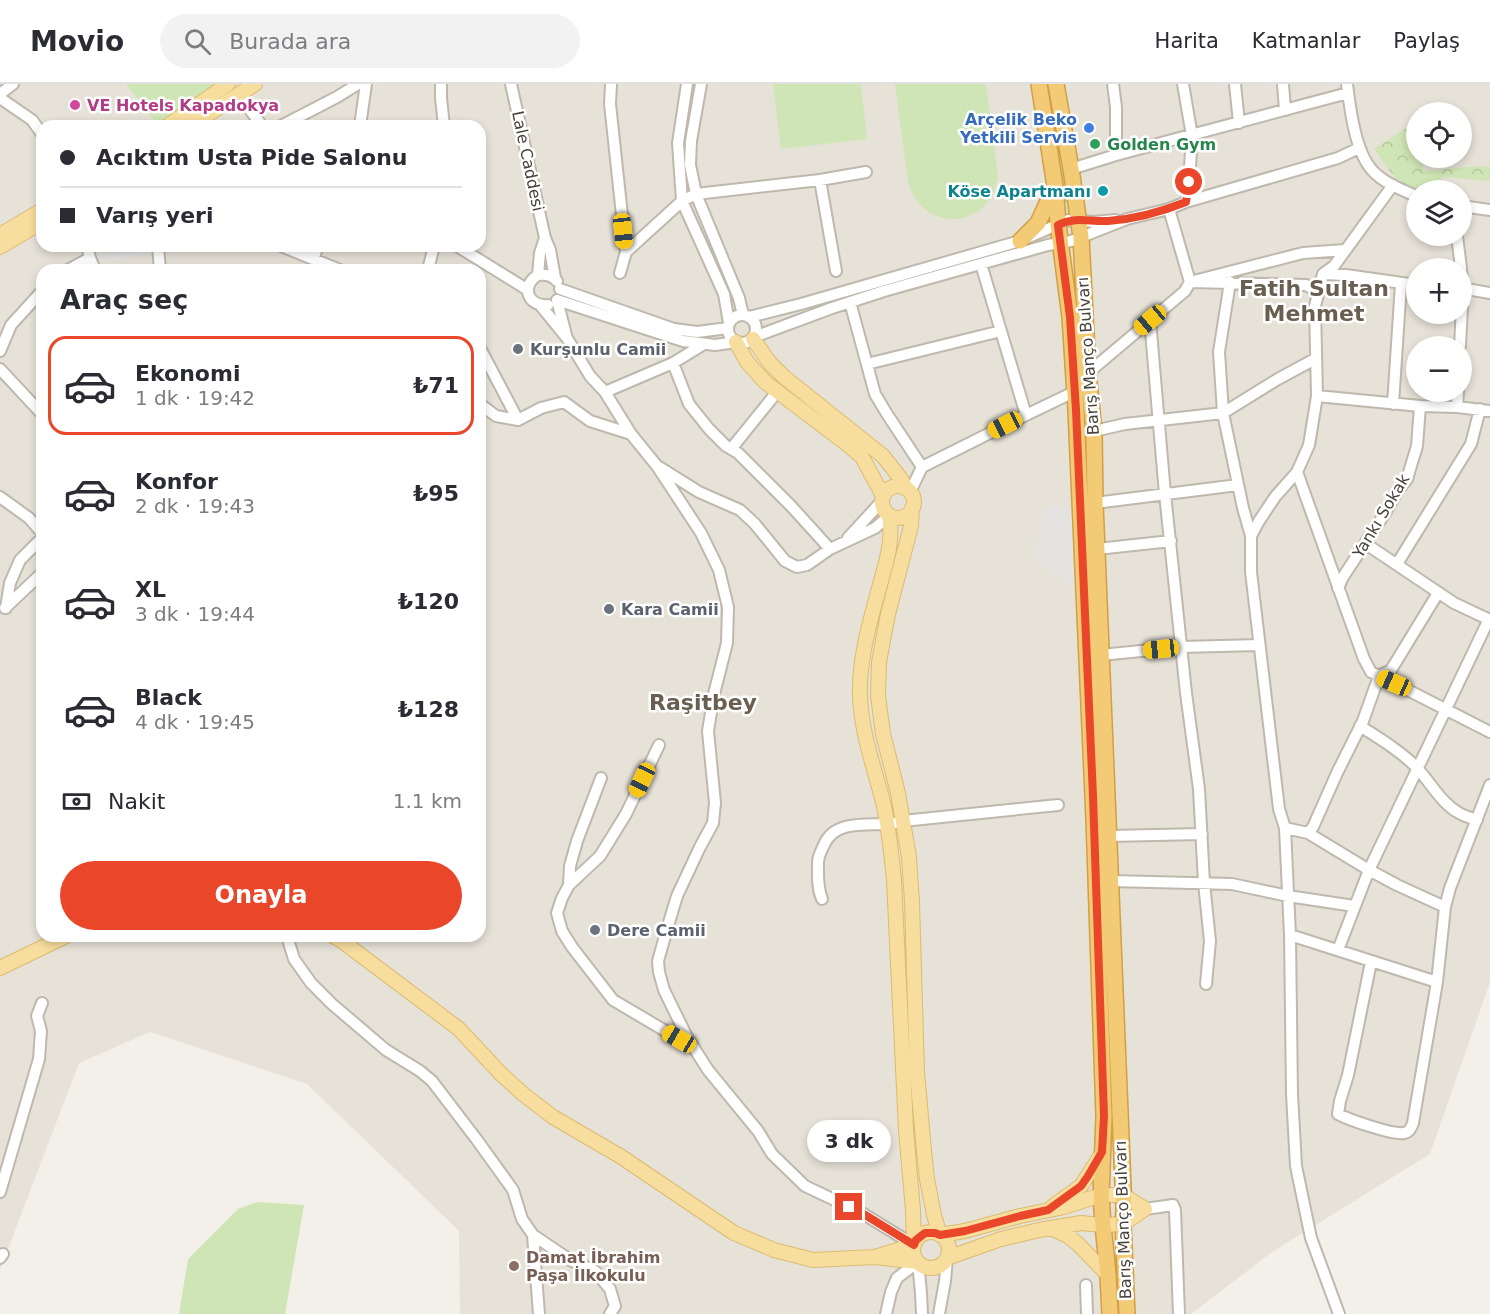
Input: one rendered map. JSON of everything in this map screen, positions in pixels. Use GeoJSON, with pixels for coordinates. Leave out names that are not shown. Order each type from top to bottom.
{"type":"FeatureCollection","features":[{"type":"Feature","properties":{"kind":"highway","name":"Barış Manço Bulvarı"},"geometry":{"type":"LineString","coordinates":[[1039,84],[1055,186],[1070,317],[1104,1116],[1101,1195],[1110,1314]]}},
{"type":"Feature","properties":{"kind":"highway","name":"Barış Manço Bulvarı"},"geometry":{"type":"LineString","coordinates":[[1056,84],[1081,237],[1088,373],[1094,431],[1126,1314]]}},
{"type":"Feature","properties":{"kind":"highway"},"geometry":{"type":"LineString","coordinates":[[1020,241],[1038,223],[1055,186]]}},
{"type":"Feature","properties":{"kind":"main road"},"geometry":{"type":"LineString","coordinates":[[177,120],[233,88],[255,84]]}},
{"type":"Feature","properties":{"kind":"main road"},"geometry":{"type":"LineString","coordinates":[[197,120],[233,88]]}},
{"type":"Feature","properties":{"kind":"main road"},"geometry":{"type":"LineString","coordinates":[[0,235],[36,214]]}},
{"type":"Feature","properties":{"kind":"main road"},"geometry":{"type":"LineString","coordinates":[[0,247],[36,226]]}},
{"type":"Feature","properties":{"kind":"main road"},"geometry":{"type":"LineString","coordinates":[[753,338],[770,363],[784,377],[883,456],[901,479],[914,502],[911,526],[888,615],[879,662],[878,696],[883,734],[898,793],[909,858],[917,1072],[927,1179],[940,1235]]}},
{"type":"Feature","properties":{"kind":"main road"},"geometry":{"type":"LineString","coordinates":[[736,342],[747,362],[765,382],[862,457],[882,499],[882,507],[889,516],[890,548],[862,658],[860,694],[867,744],[887,825],[894,880],[903,1087],[914,1254],[918,1262]]}},
{"type":"Feature","properties":{"kind":"main road"},"geometry":{"type":"LineString","coordinates":[[882,499],[893,487],[908,490]]}},
{"type":"Feature","properties":{"kind":"main road"},"geometry":{"type":"LineString","coordinates":[[889,516],[894,518],[905,516],[912,508]]}},
{"type":"Feature","properties":{"kind":"main road"},"geometry":{"type":"LineString","coordinates":[[0,968],[54,942]]}},
{"type":"Feature","properties":{"kind":"main road"},"geometry":{"type":"LineString","coordinates":[[343,942],[459,1029],[500,1073],[553,1118],[620,1156],[734,1233],[774,1250],[813,1260],[874,1257],[918,1262],[934,1267],[947,1258],[1001,1239],[1081,1223],[1123,1224],[1145,1209],[1123,1195],[1101,1195],[1064,1207],[940,1235]]}},
{"type":"Feature","properties":{"kind":"main road"},"geometry":{"type":"LineString","coordinates":[[1048,1210],[1081,1186],[1102,1152]]}},
{"type":"Feature","properties":{"kind":"main road"},"geometry":{"type":"LineString","coordinates":[[1051,1228],[1078,1244],[1108,1275]]}},
{"type":"Feature","properties":{"kind":"main road"},"geometry":{"type":"LineString","coordinates":[[874,1257],[914,1245],[916,1240],[925,1233],[935,1233],[944,1238],[949,1248],[947,1258]]}},
{"type":"Feature","properties":{"kind":"street"},"geometry":{"type":"LineString","coordinates":[[13,84],[0,96],[36,126]]}},
{"type":"Feature","properties":{"kind":"street"},"geometry":{"type":"LineString","coordinates":[[293,120],[358,84]]}},
{"type":"Feature","properties":{"kind":"street"},"geometry":{"type":"LineString","coordinates":[[361,120],[366,84]]}},
{"type":"Feature","properties":{"kind":"street"},"geometry":{"type":"LineString","coordinates":[[441,84],[443,120]]}},
{"type":"Feature","properties":{"kind":"street","name":"Lale Caddesi"},"geometry":{"type":"LineString","coordinates":[[511,84],[555,278]]}},
{"type":"Feature","properties":{"kind":"street"},"geometry":{"type":"LineString","coordinates":[[611,84],[610,104],[626,252],[620,273]]}},
{"type":"Feature","properties":{"kind":"street"},"geometry":{"type":"LineString","coordinates":[[687,84],[678,143],[682,201],[724,294],[730,336],[736,342]]}},
{"type":"Feature","properties":{"kind":"street"},"geometry":{"type":"LineString","coordinates":[[701,84],[691,141],[690,165],[696,194],[746,316],[752,319],[756,326],[753,338]]}},
{"type":"Feature","properties":{"kind":"street"},"geometry":{"type":"LineString","coordinates":[[1113,84],[1116,107],[1116,155]]}},
{"type":"Feature","properties":{"kind":"street"},"geometry":{"type":"LineString","coordinates":[[1184,84],[1192,136],[1186,202]]}},
{"type":"Feature","properties":{"kind":"street"},"geometry":{"type":"LineString","coordinates":[[1235,84],[1239,123]]}},
{"type":"Feature","properties":{"kind":"street"},"geometry":{"type":"LineString","coordinates":[[1282,84],[1285,110]]}},
{"type":"Feature","properties":{"kind":"street"},"geometry":{"type":"LineString","coordinates":[[233,88],[257,120]]}},
{"type":"Feature","properties":{"kind":"street"},"geometry":{"type":"LineString","coordinates":[[1071,169],[1285,110],[1348,88],[1359,148],[1372,170],[1406,191]]}},
{"type":"Feature","properties":{"kind":"street"},"geometry":{"type":"LineString","coordinates":[[559,294],[683,341],[704,345],[744,343],[884,291],[1060,242],[1071,241],[1127,219],[1169,209],[1338,158],[1359,148]]}},
{"type":"Feature","properties":{"kind":"street"},"geometry":{"type":"LineString","coordinates":[[626,252],[682,201],[696,194],[820,180],[866,172]]}},
{"type":"Feature","properties":{"kind":"street"},"geometry":{"type":"LineString","coordinates":[[820,180],[836,271]]}},
{"type":"Feature","properties":{"kind":"street"},"geometry":{"type":"LineString","coordinates":[[1251,536],[1258,521],[1275,497],[1297,472],[1309,445],[1317,396],[1316,306],[1323,274],[1334,266],[1393,185]]}},
{"type":"Feature","properties":{"kind":"street"},"geometry":{"type":"LineString","coordinates":[[1472,208],[1490,210]]}},
{"type":"Feature","properties":{"kind":"street"},"geometry":{"type":"LineString","coordinates":[[1088,373],[1185,291],[1190,282],[1169,209]]}},
{"type":"Feature","properties":{"kind":"street"},"geometry":{"type":"LineString","coordinates":[[559,294],[674,329],[697,332],[729,326],[738,316],[801,304],[1020,241],[1068,220],[1094,222],[1127,219]]}},
{"type":"Feature","properties":{"kind":"street"},"geometry":{"type":"LineString","coordinates":[[538,275],[540,253],[545,238]]}},
{"type":"Feature","properties":{"kind":"street"},"geometry":{"type":"LineString","coordinates":[[1190,282],[1303,253],[1345,250]]}},
{"type":"Feature","properties":{"kind":"street"},"geometry":{"type":"LineString","coordinates":[[88,252],[93,264]]}},
{"type":"Feature","properties":{"kind":"street"},"geometry":{"type":"LineString","coordinates":[[296,252],[325,264]]}},
{"type":"Feature","properties":{"kind":"street"},"geometry":{"type":"LineString","coordinates":[[313,259],[316,252]]}},
{"type":"Feature","properties":{"kind":"street"},"geometry":{"type":"LineString","coordinates":[[469,252],[528,290]]}},
{"type":"Feature","properties":{"kind":"street"},"geometry":{"type":"LineString","coordinates":[[79,264],[90,258]]}},
{"type":"Feature","properties":{"kind":"street"},"geometry":{"type":"LineString","coordinates":[[981,264],[1026,415]]}},
{"type":"Feature","properties":{"kind":"street"},"geometry":{"type":"LineString","coordinates":[[559,294],[547,306],[541,306],[531,300],[528,290],[533,278],[538,275],[544,274],[555,278],[558,283],[567,338]]}},
{"type":"Feature","properties":{"kind":"street"},"geometry":{"type":"LineString","coordinates":[[1323,274],[1406,284]]}},
{"type":"Feature","properties":{"kind":"street"},"geometry":{"type":"LineString","coordinates":[[1190,282],[1306,285],[1319,291]]}},
{"type":"Feature","properties":{"kind":"street"},"geometry":{"type":"LineString","coordinates":[[1230,282],[1219,352],[1223,412],[1251,536],[1251,572],[1259,645],[1279,809],[1285,828],[1296,1166],[1311,1238],[1339,1314]]}},
{"type":"Feature","properties":{"kind":"street"},"geometry":{"type":"LineString","coordinates":[[1393,404],[1401,284]]}},
{"type":"Feature","properties":{"kind":"street"},"geometry":{"type":"LineString","coordinates":[[1472,290],[1490,293]]}},
{"type":"Feature","properties":{"kind":"street"},"geometry":{"type":"LineString","coordinates":[[0,351],[11,325],[36,298]]}},
{"type":"Feature","properties":{"kind":"street"},"geometry":{"type":"LineString","coordinates":[[850,302],[875,394],[922,467]]}},
{"type":"Feature","properties":{"kind":"street"},"geometry":{"type":"LineString","coordinates":[[541,306],[567,338],[590,376],[605,392],[631,434],[657,466],[705,542],[719,570],[728,607],[727,643],[714,694],[708,731],[715,803],[713,823],[677,896],[658,961],[664,990],[687,1037],[708,1070],[758,1131],[772,1154],[805,1186],[862,1213],[914,1245]]}},
{"type":"Feature","properties":{"kind":"street"},"geometry":{"type":"LineString","coordinates":[[1150,320],[1181,646],[1200,789],[1204,883],[1210,941],[1206,984]]}},
{"type":"Feature","properties":{"kind":"street"},"geometry":{"type":"LineString","coordinates":[[867,364],[1001,332]]}},
{"type":"Feature","properties":{"kind":"street"},"geometry":{"type":"LineString","coordinates":[[605,392],[673,363],[704,345]]}},
{"type":"Feature","properties":{"kind":"street"},"geometry":{"type":"LineString","coordinates":[[486,359],[518,420]]}},
{"type":"Feature","properties":{"kind":"street"},"geometry":{"type":"LineString","coordinates":[[1094,431],[1125,424],[1223,412],[1315,359]]}},
{"type":"Feature","properties":{"kind":"street"},"geometry":{"type":"LineString","coordinates":[[673,363],[689,404],[709,429],[726,446],[738,453],[830,549]]}},
{"type":"Feature","properties":{"kind":"street"},"geometry":{"type":"LineString","coordinates":[[0,369],[36,408]]}},
{"type":"Feature","properties":{"kind":"street"},"geometry":{"type":"LineString","coordinates":[[731,448],[777,392]]}},
{"type":"Feature","properties":{"kind":"street"},"geometry":{"type":"LineString","coordinates":[[908,490],[922,467],[1074,393]]}},
{"type":"Feature","properties":{"kind":"street"},"geometry":{"type":"LineString","coordinates":[[1317,396],[1485,410],[1471,444],[1397,564]]}},
{"type":"Feature","properties":{"kind":"street"},"geometry":{"type":"LineString","coordinates":[[486,408],[496,416],[518,420],[541,408],[564,402],[590,421],[631,434]]}},
{"type":"Feature","properties":{"kind":"street"},"geometry":{"type":"LineString","coordinates":[[1457,402],[1457,407]]}},
{"type":"Feature","properties":{"kind":"street","name":"Yankı Sokak"},"geometry":{"type":"LineString","coordinates":[[1338,588],[1407,479],[1417,446],[1420,406]]}},
{"type":"Feature","properties":{"kind":"street"},"geometry":{"type":"LineString","coordinates":[[657,466],[699,492],[740,510],[755,524],[785,561],[797,567],[807,565],[830,549],[875,528],[889,516]]}},
{"type":"Feature","properties":{"kind":"street"},"geometry":{"type":"LineString","coordinates":[[1297,472],[1364,659],[1371,672],[1490,732]]}},
{"type":"Feature","properties":{"kind":"street"},"geometry":{"type":"LineString","coordinates":[[1095,503],[1238,485]]}},
{"type":"Feature","properties":{"kind":"street"},"geometry":{"type":"LineString","coordinates":[[0,497],[29,518],[36,526]]}},
{"type":"Feature","properties":{"kind":"street"},"geometry":{"type":"LineString","coordinates":[[843,543],[882,499]]}},
{"type":"Feature","properties":{"kind":"street"},"geometry":{"type":"LineString","coordinates":[[1097,549],[1171,541]]}},
{"type":"Feature","properties":{"kind":"street"},"geometry":{"type":"LineString","coordinates":[[3,610],[10,583],[20,560],[36,544]]}},
{"type":"Feature","properties":{"kind":"street"},"geometry":{"type":"LineString","coordinates":[[1338,950],[1369,870],[1489,619],[1454,603],[1365,544]]}},
{"type":"Feature","properties":{"kind":"street"},"geometry":{"type":"LineString","coordinates":[[3,610],[36,579]]}},
{"type":"Feature","properties":{"kind":"street"},"geometry":{"type":"LineString","coordinates":[[1308,833],[1313,827],[1360,726],[1379,676],[1391,670],[1438,593]]}},
{"type":"Feature","properties":{"kind":"street"},"geometry":{"type":"LineString","coordinates":[[1101,655],[1181,646],[1259,645]]}},
{"type":"Feature","properties":{"kind":"street"},"geometry":{"type":"LineString","coordinates":[[1360,726],[1417,768],[1449,806],[1460,814],[1477,820]]}},
{"type":"Feature","properties":{"kind":"street"},"geometry":{"type":"LineString","coordinates":[[659,745],[626,814],[600,856],[569,885],[557,914],[562,931],[572,947],[613,1000],[679,1039],[692,1044]]}},
{"type":"Feature","properties":{"kind":"street"},"geometry":{"type":"LineString","coordinates":[[569,885],[570,866],[577,841],[601,778]]}},
{"type":"Feature","properties":{"kind":"street"},"geometry":{"type":"LineString","coordinates":[[1371,962],[1338,1114],[1401,1134],[1411,1128],[1437,982],[1445,907],[1450,888],[1490,785]]}},
{"type":"Feature","properties":{"kind":"street"},"geometry":{"type":"LineString","coordinates":[[822,899],[818,877],[818,858],[827,837],[839,830],[852,825],[887,825],[903,821],[1058,806]]}},
{"type":"Feature","properties":{"kind":"street"},"geometry":{"type":"LineString","coordinates":[[1285,828],[1308,833],[1369,870],[1445,907]]}},
{"type":"Feature","properties":{"kind":"street"},"geometry":{"type":"LineString","coordinates":[[1108,836],[1202,834]]}},
{"type":"Feature","properties":{"kind":"street"},"geometry":{"type":"LineString","coordinates":[[1110,881],[1232,884],[1288,896],[1354,906]]}},
{"type":"Feature","properties":{"kind":"street"},"geometry":{"type":"LineString","coordinates":[[1290,935],[1437,982]]}},
{"type":"Feature","properties":{"kind":"street"},"geometry":{"type":"LineString","coordinates":[[289,942],[294,959],[311,982],[332,1004],[386,1050],[420,1071],[444,1095],[513,1190],[522,1219],[533,1235],[570,1260],[595,1271],[610,1289],[615,1306],[610,1314]]}},
{"type":"Feature","properties":{"kind":"street"},"geometry":{"type":"LineString","coordinates":[[0,1192],[39,1059],[41,1031],[37,1016],[42,1003]]}},
{"type":"Feature","properties":{"kind":"street"},"geometry":{"type":"LineString","coordinates":[[1145,1209],[1173,1205],[1175,1210],[1179,1314]]}},
{"type":"Feature","properties":{"kind":"street"},"geometry":{"type":"LineString","coordinates":[[533,1235],[539,1312]]}},
{"type":"Feature","properties":{"kind":"street"},"geometry":{"type":"LineString","coordinates":[[939,1314],[947,1258]]}},
{"type":"Feature","properties":{"kind":"street"},"geometry":{"type":"LineString","coordinates":[[886,1314],[897,1278],[918,1262]]}},
{"type":"Feature","properties":{"kind":"street"},"geometry":{"type":"LineString","coordinates":[[918,1262],[922,1314]]}},
{"type":"Feature","properties":{"kind":"street"},"geometry":{"type":"LineString","coordinates":[[1086,1285],[1087,1314]]}},
{"type":"Feature","properties":{"kind":"shaded area"},"geometry":{"type":"Polygon","coordinates":[[[0,84],[1490,84],[1490,982],[1430,1154],[1272,1252],[1191,1314],[460,1314],[459,1231],[307,1084],[150,1032],[79,1063],[0,1270],[0,84]]]}},
{"type":"Feature","properties":{"kind":"shaded area"},"geometry":{"type":"Polygon","coordinates":[[[96,252],[150,252],[150,254],[100,262],[96,252]]]}},
{"type":"Feature","properties":{"kind":"shaded area"},"geometry":{"type":"Polygon","coordinates":[[[1075,505],[1080,593],[1034,558],[1045,508],[1075,505]]]}},
{"type":"Feature","properties":{"kind":"green space"},"geometry":{"type":"Polygon","coordinates":[[[126,84],[217,84],[161,120],[154,120],[126,84]]]}},
{"type":"Feature","properties":{"kind":"green space"},"geometry":{"type":"Polygon","coordinates":[[[773,84],[861,84],[867,139],[781,149],[773,84]]]}},
{"type":"Feature","properties":{"kind":"green space"},"geometry":{"type":"Polygon","coordinates":[[[895,84],[986,84],[998,176],[993,194],[983,207],[970,216],[955,219],[940,217],[926,210],[915,198],[908,181],[895,84]]]}},
{"type":"Feature","properties":{"kind":"green space"},"geometry":{"type":"Polygon","coordinates":[[[1046,84],[1053,84],[1074,212],[1063,213],[1046,84]]]}},
{"type":"Feature","properties":{"kind":"green space"},"geometry":{"type":"Polygon","coordinates":[[[1406,128],[1406,168],[1423,168],[1424,171],[1490,167],[1490,181],[1442,177],[1442,180],[1406,180],[1406,186],[1392,173],[1374,149],[1406,128]]]}},
{"type":"Feature","properties":{"kind":"green space"},"geometry":{"type":"Polygon","coordinates":[[[257,1202],[304,1205],[285,1314],[179,1314],[188,1259],[238,1209],[257,1202]]]}},
{"type":"Feature","properties":{"kind":"place","name":"VE Hotels Kapadokya"},"geometry":{"type":"Point","coordinates":[75,105]}},
{"type":"Feature","properties":{"kind":"place","name":"Arçelik Beko Yetkili Servis"},"geometry":{"type":"Point","coordinates":[1089,128]}},
{"type":"Feature","properties":{"kind":"place","name":"Golden Gym"},"geometry":{"type":"Point","coordinates":[1095,144]}},
{"type":"Feature","properties":{"kind":"place","name":"Köse Apartmanı"},"geometry":{"type":"Point","coordinates":[1103,191]}},
{"type":"Feature","properties":{"kind":"place","name":"Kurşunlu Camii"},"geometry":{"type":"Point","coordinates":[518,349]}},
{"type":"Feature","properties":{"kind":"place","name":"Kara Camii"},"geometry":{"type":"Point","coordinates":[609,609]}},
{"type":"Feature","properties":{"kind":"place","name":"Dere Camii"},"geometry":{"type":"Point","coordinates":[595,930]}},
{"type":"Feature","properties":{"kind":"place","name":"Damat İbrahim Paşa İlkokulu"},"geometry":{"type":"Point","coordinates":[514,1266]}},
{"type":"Feature","properties":{"kind":"district","name":"Fatih Sultan Mehmet"},"geometry":{"type":"Point","coordinates":[1314,300]}},
{"type":"Feature","properties":{"kind":"district","name":"Raşitbey"},"geometry":{"type":"Point","coordinates":[703,702]}},
{"type":"Feature","properties":{"kind":"route"},"geometry":{"type":"LineString","coordinates":[[849,1207],[914,1245],[916,1240],[925,1233],[940,1235],[965,1231],[1048,1210],[1081,1186],[1102,1152],[1104,1116],[1095,842],[1076,410],[1070,317],[1058,225],[1072,219],[1094,222],[1127,219],[1169,209],[1186,202],[1189,182]]}}]}
